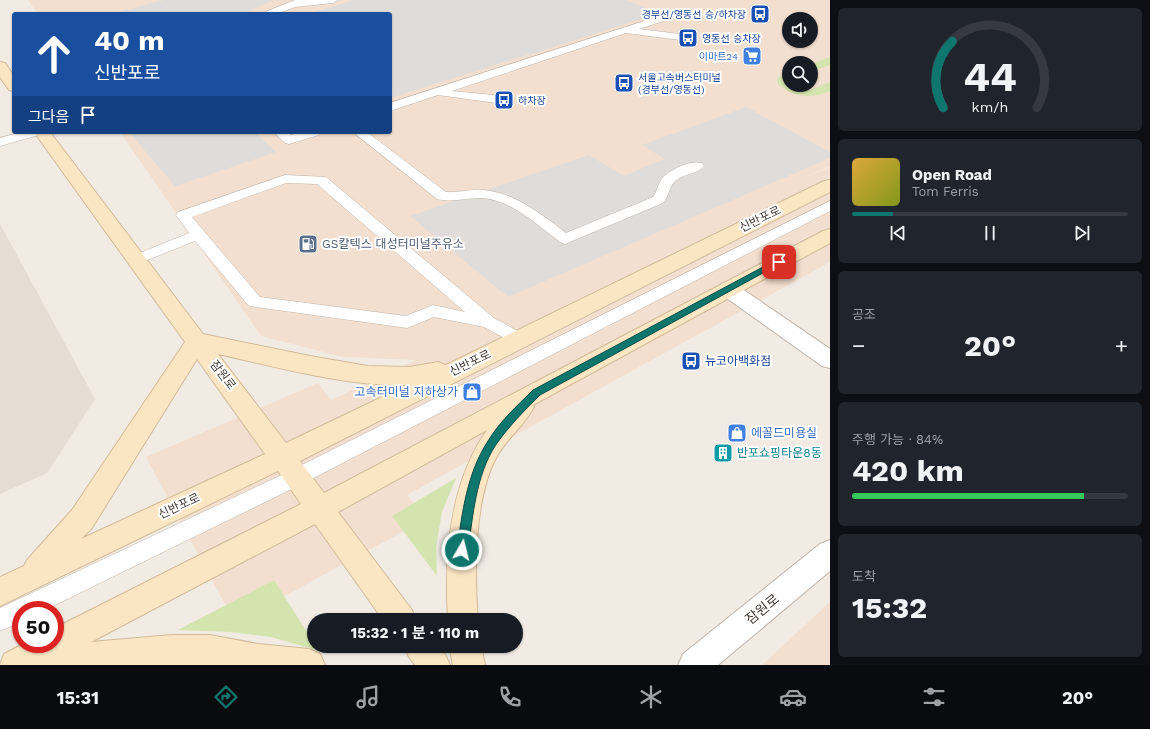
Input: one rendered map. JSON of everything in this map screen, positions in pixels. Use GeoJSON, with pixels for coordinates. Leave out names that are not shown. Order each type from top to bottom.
{"type":"FeatureCollection","features":[{"type":"Feature","properties":{"kind":"main road"},"geometry":{"type":"LineString","coordinates":[[0,66],[12,84]]}},
{"type":"Feature","properties":{"kind":"main road","name":"잠원로"},"geometry":{"type":"LineString","coordinates":[[43,134],[135,260],[290,467],[396,613]]}},
{"type":"Feature","properties":{"kind":"main road","name":"신반포로"},"geometry":{"type":"LineString","coordinates":[[0,592],[28,578],[290,467],[515,341],[830,185]]}},
{"type":"Feature","properties":{"kind":"main road"},"geometry":{"type":"LineString","coordinates":[[16,665],[320,508],[830,235]]}},
{"type":"Feature","properties":{"kind":"main road"},"geometry":{"type":"LineString","coordinates":[[28,578],[61,543],[99,494],[197,341],[286,361],[387,377],[416,376],[436,371],[515,341]]}},
{"type":"Feature","properties":{"kind":"main road"},"geometry":{"type":"LineString","coordinates":[[462,613],[462,550],[470,498],[483,458],[498,434],[537,393]]}},
{"type":"Feature","properties":{"kind":"main road"},"geometry":{"type":"LineString","coordinates":[[57,665],[88,658],[172,651],[210,651],[258,660],[309,665]]}},
{"type":"Feature","properties":{"kind":"main road"},"geometry":{"type":"LineString","coordinates":[[425,653],[434,665]]}},
{"type":"Feature","properties":{"kind":"main road"},"geometry":{"type":"LineString","coordinates":[[466,653],[469,665]]}},
{"type":"Feature","properties":{"kind":"street"},"geometry":{"type":"LineString","coordinates":[[728,289],[830,360]]}},
{"type":"Feature","properties":{"kind":"street","name":"잠원로"},"geometry":{"type":"LineString","coordinates":[[694,665],[830,553]]}},
{"type":"Feature","properties":{"kind":"lane"},"geometry":{"type":"LineString","coordinates":[[272,12],[297,1],[308,0]]}},
{"type":"Feature","properties":{"kind":"lane"},"geometry":{"type":"LineString","coordinates":[[297,1],[333,0]]}},
{"type":"Feature","properties":{"kind":"lane"},"geometry":{"type":"LineString","coordinates":[[392,106],[666,16]]}},
{"type":"Feature","properties":{"kind":"lane"},"geometry":{"type":"LineString","coordinates":[[624,30],[688,38]]}},
{"type":"Feature","properties":{"kind":"lane"},"geometry":{"type":"LineString","coordinates":[[436,92],[504,100]]}},
{"type":"Feature","properties":{"kind":"lane"},"geometry":{"type":"LineString","coordinates":[[0,142],[28,134]]}},
{"type":"Feature","properties":{"kind":"lane"},"geometry":{"type":"LineString","coordinates":[[282,134],[289,140],[308,134]]}},
{"type":"Feature","properties":{"kind":"lane"},"geometry":{"type":"LineString","coordinates":[[362,134],[442,196],[450,198],[479,194],[503,198],[520,206],[565,239],[652,203],[660,198],[665,189],[665,185],[670,178],[697,166]]}},
{"type":"Feature","properties":{"kind":"lane"},"geometry":{"type":"LineString","coordinates":[[488,322],[433,311],[407,322],[255,302],[183,215],[285,179],[322,180],[488,322],[515,341]]}},
{"type":"Feature","properties":{"kind":"lane"},"geometry":{"type":"LineString","coordinates":[[38,601],[290,467],[830,205]]}},
{"type":"Feature","properties":{"kind":"lane"},"geometry":{"type":"LineString","coordinates":[[135,260],[198,235]]}},
{"type":"Feature","properties":{"kind":"lane"},"geometry":{"type":"LineString","coordinates":[[0,620],[12,614]]}},
{"type":"Feature","properties":{"kind":"shaded area"},"geometry":{"type":"Polygon","coordinates":[[[28,0],[830,0],[830,166],[799,180],[830,167],[830,262],[407,495],[426,519],[235,623],[146,457],[318,383],[331,400],[416,360],[343,357],[261,336],[121,134],[392,134],[392,12],[37,12],[28,0]]]}},
{"type":"Feature","properties":{"kind":"shaded area"},"geometry":{"type":"Polygon","coordinates":[[[164,0],[274,0],[247,12],[118,12],[164,0]]]}},
{"type":"Feature","properties":{"kind":"shaded area"},"geometry":{"type":"Polygon","coordinates":[[[355,0],[627,0],[658,14],[392,97],[392,12],[313,12],[355,0]]]}},
{"type":"Feature","properties":{"kind":"shaded area"},"geometry":{"type":"Polygon","coordinates":[[[746,107],[830,152],[830,158],[508,297],[410,216],[589,155],[624,176],[665,159],[642,145],[746,107]]]}},
{"type":"Feature","properties":{"kind":"shaded area"},"geometry":{"type":"Polygon","coordinates":[[[131,134],[256,134],[276,152],[175,186],[131,134]]]}},
{"type":"Feature","properties":{"kind":"shaded area"},"geometry":{"type":"Polygon","coordinates":[[[0,224],[95,399],[47,473],[0,494],[0,224]]]}},
{"type":"Feature","properties":{"kind":"shaded area"},"geometry":{"type":"Polygon","coordinates":[[[830,602],[830,665],[762,665],[830,602]]]}},
{"type":"Feature","properties":{"kind":"green space"},"geometry":{"type":"Polygon","coordinates":[[[830,57],[830,65],[818,69],[818,61],[830,57]]]}},
{"type":"Feature","properties":{"kind":"green space"},"geometry":{"type":"Polygon","coordinates":[[[782,76],[782,87],[777,82],[778,77],[782,76]]]}},
{"type":"Feature","properties":{"kind":"green space"},"geometry":{"type":"Polygon","coordinates":[[[830,82],[830,91],[823,94],[802,96],[790,92],[818,92],[818,87],[830,82]]]}},
{"type":"Feature","properties":{"kind":"green space"},"geometry":{"type":"Polygon","coordinates":[[[456,478],[442,512],[436,547],[437,576],[392,516],[456,478]]]}},
{"type":"Feature","properties":{"kind":"green space"},"geometry":{"type":"Polygon","coordinates":[[[274,580],[307,632],[307,648],[271,637],[231,632],[178,630],[274,580]]]}},
{"type":"Feature","properties":{"kind":"place","name":"경부선/영동선 승/하차장"},"geometry":{"type":"Point","coordinates":[760,14]}},
{"type":"Feature","properties":{"kind":"place","name":"영동선 승차장"},"geometry":{"type":"Point","coordinates":[688,38]}},
{"type":"Feature","properties":{"kind":"place","name":"이마트24"},"geometry":{"type":"Point","coordinates":[752,56]}},
{"type":"Feature","properties":{"kind":"place","name":"서울고속버스터미널 (경부선/영동선)"},"geometry":{"type":"Point","coordinates":[624,83]}},
{"type":"Feature","properties":{"kind":"place","name":"하차장"},"geometry":{"type":"Point","coordinates":[504,100]}},
{"type":"Feature","properties":{"kind":"place","name":"GS칼텍스 대성터미널주유소"},"geometry":{"type":"Point","coordinates":[308,244]}},
{"type":"Feature","properties":{"kind":"place","name":"뉴코아백화점"},"geometry":{"type":"Point","coordinates":[691,361]}},
{"type":"Feature","properties":{"kind":"place","name":"고속터미널 지하상가"},"geometry":{"type":"Point","coordinates":[472,392]}},
{"type":"Feature","properties":{"kind":"place","name":"에꼴드미용실"},"geometry":{"type":"Point","coordinates":[737,433]}},
{"type":"Feature","properties":{"kind":"place","name":"반포쇼핑타운8동"},"geometry":{"type":"Point","coordinates":[723,453]}},
{"type":"Feature","properties":{"kind":"route"},"geometry":{"type":"LineString","coordinates":[[462,550],[470,498],[483,458],[498,434],[537,393],[779,262]]}}]}
